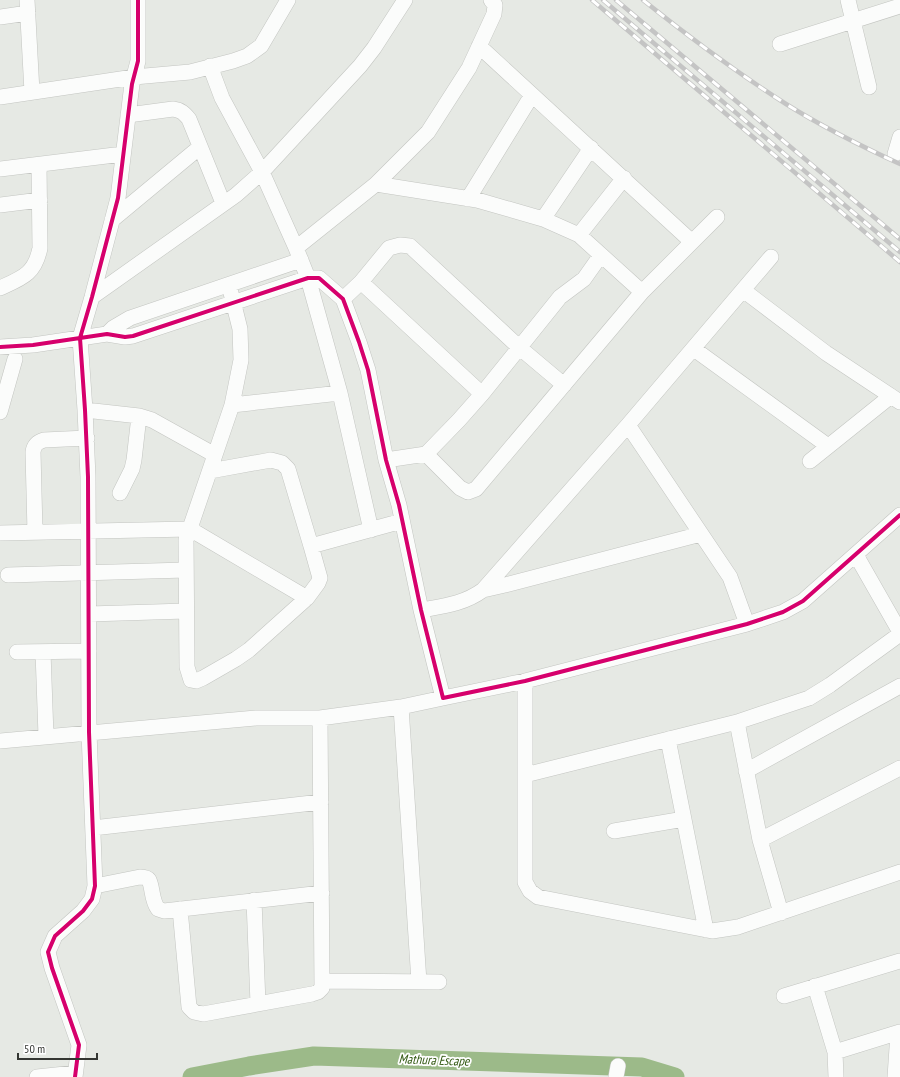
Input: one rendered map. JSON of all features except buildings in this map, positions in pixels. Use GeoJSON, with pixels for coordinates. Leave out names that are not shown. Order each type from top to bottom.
{"type":"FeatureCollection","features":[{"type":"Feature","properties":{"kind":"street"},"geometry":{"type":"LineString","coordinates":[[37,1077],[75,1075],[79,1045],[52,968],[48,952],[55,936],[83,911],[92,899],[95,886],[89,732],[89,614],[86,438],[80,338],[118,198],[128,115],[138,62],[138,0]]}},
{"type":"Feature","properties":{"kind":"street"},"geometry":{"type":"LineString","coordinates":[[0,97],[134,77],[190,72],[247,56],[261,46],[288,0]]}},
{"type":"Feature","properties":{"kind":"street"},"geometry":{"type":"LineString","coordinates":[[92,297],[223,204],[262,172],[360,66],[374,48],[405,0]]}},
{"type":"Feature","properties":{"kind":"street"},"geometry":{"type":"LineString","coordinates":[[107,334],[113,328],[130,318],[229,285],[298,254],[376,184],[428,132],[469,68],[494,14],[495,5],[491,0]]}},
{"type":"Feature","properties":{"kind":"street"},"geometry":{"type":"LineString","coordinates":[[848,0],[869,87]]}},
{"type":"Feature","properties":{"kind":"street"},"geometry":{"type":"LineString","coordinates":[[0,17],[28,6],[32,92]]}},
{"type":"Feature","properties":{"kind":"street"},"geometry":{"type":"LineString","coordinates":[[780,44],[900,6]]}},
{"type":"Feature","properties":{"kind":"street"},"geometry":{"type":"LineString","coordinates":[[479,46],[692,242]]}},
{"type":"Feature","properties":{"kind":"street"},"geometry":{"type":"LineString","coordinates":[[210,66],[222,98],[262,172],[308,278],[340,393],[372,530]]}},
{"type":"Feature","properties":{"kind":"street"},"geometry":{"type":"LineString","coordinates":[[468,199],[532,95]]}},
{"type":"Feature","properties":{"kind":"street"},"geometry":{"type":"LineString","coordinates":[[128,115],[173,109],[180,110],[185,113],[189,119],[223,204]]}},
{"type":"Feature","properties":{"kind":"street"},"geometry":{"type":"LineString","coordinates":[[895,154],[900,137]]}},
{"type":"Feature","properties":{"kind":"street"},"geometry":{"type":"LineString","coordinates":[[112,220],[200,147]]}},
{"type":"Feature","properties":{"kind":"street"},"geometry":{"type":"LineString","coordinates":[[542,219],[591,148]]}},
{"type":"Feature","properties":{"kind":"street"},"geometry":{"type":"LineString","coordinates":[[0,170],[123,154]]}},
{"type":"Feature","properties":{"kind":"street"},"geometry":{"type":"LineString","coordinates":[[0,288],[24,277],[32,271],[38,259],[40,248],[39,165]]}},
{"type":"Feature","properties":{"kind":"street"},"geometry":{"type":"LineString","coordinates":[[579,235],[624,178]]}},
{"type":"Feature","properties":{"kind":"street"},"geometry":{"type":"LineString","coordinates":[[376,184],[477,200],[542,219],[579,235],[642,292]]}},
{"type":"Feature","properties":{"kind":"street"},"geometry":{"type":"LineString","coordinates":[[0,205],[40,200]]}},
{"type":"Feature","properties":{"kind":"street"},"geometry":{"type":"LineString","coordinates":[[426,454],[460,488],[468,492],[476,488],[642,292],[717,217]]}},
{"type":"Feature","properties":{"kind":"street"},"geometry":{"type":"LineString","coordinates":[[343,299],[361,282],[389,248],[400,245],[410,246],[520,348],[564,385]]}},
{"type":"Feature","properties":{"kind":"street"},"geometry":{"type":"LineString","coordinates":[[386,460],[426,454],[482,394],[560,297],[584,279],[601,255]]}},
{"type":"Feature","properties":{"kind":"street"},"geometry":{"type":"LineString","coordinates":[[421,610],[457,604],[483,590],[628,425],[771,257]]}},
{"type":"Feature","properties":{"kind":"street"},"geometry":{"type":"LineString","coordinates":[[0,347],[33,345],[107,334],[133,336],[308,278],[319,278],[343,299],[368,370],[386,460],[402,521],[421,610],[443,698]]}},
{"type":"Feature","properties":{"kind":"street"},"geometry":{"type":"LineString","coordinates":[[361,282],[482,394]]}},
{"type":"Feature","properties":{"kind":"street"},"geometry":{"type":"LineString","coordinates":[[210,471],[271,460],[282,463],[288,469],[320,578],[307,598],[249,650],[236,660],[196,681],[191,680],[187,667],[186,540],[232,405],[241,360],[240,329],[229,285]]}},
{"type":"Feature","properties":{"kind":"street"},"geometry":{"type":"LineString","coordinates":[[743,290],[826,353],[895,399],[828,446],[810,461]]}},
{"type":"Feature","properties":{"kind":"street"},"geometry":{"type":"LineString","coordinates":[[0,368],[33,345]]}},
{"type":"Feature","properties":{"kind":"street"},"geometry":{"type":"LineString","coordinates":[[694,348],[828,446]]}},
{"type":"Feature","properties":{"kind":"street"},"geometry":{"type":"LineString","coordinates":[[0,412],[15,359]]}},
{"type":"Feature","properties":{"kind":"street"},"geometry":{"type":"LineString","coordinates":[[232,405],[340,393]]}},
{"type":"Feature","properties":{"kind":"street"},"geometry":{"type":"LineString","coordinates":[[85,410],[139,416],[152,420],[215,455]]}},
{"type":"Feature","properties":{"kind":"street"},"geometry":{"type":"LineString","coordinates":[[120,493],[132,469],[139,416]]}},
{"type":"Feature","properties":{"kind":"street"},"geometry":{"type":"LineString","coordinates":[[628,425],[730,577],[747,624]]}},
{"type":"Feature","properties":{"kind":"street"},"geometry":{"type":"LineString","coordinates":[[35,532],[34,446],[38,442],[44,440],[86,438]]}},
{"type":"Feature","properties":{"kind":"street"},"geometry":{"type":"LineString","coordinates":[[0,741],[256,718],[320,718],[401,707],[525,681],[747,624],[783,612],[803,601],[856,556],[900,515]]}},
{"type":"Feature","properties":{"kind":"street"},"geometry":{"type":"LineString","coordinates":[[311,546],[402,521]]}},
{"type":"Feature","properties":{"kind":"street"},"geometry":{"type":"LineString","coordinates":[[0,533],[190,529],[307,598]]}},
{"type":"Feature","properties":{"kind":"street"},"geometry":{"type":"LineString","coordinates":[[483,590],[701,534]]}},
{"type":"Feature","properties":{"kind":"street"},"geometry":{"type":"LineString","coordinates":[[525,775],[737,722],[809,698],[830,686],[900,633],[856,556]]}},
{"type":"Feature","properties":{"kind":"street"},"geometry":{"type":"LineString","coordinates":[[8,575],[186,570]]}},
{"type":"Feature","properties":{"kind":"street"},"geometry":{"type":"LineString","coordinates":[[89,614],[186,611]]}},
{"type":"Feature","properties":{"kind":"street"},"geometry":{"type":"LineString","coordinates":[[17,652],[89,651]]}},
{"type":"Feature","properties":{"kind":"street"},"geometry":{"type":"LineString","coordinates":[[43,652],[46,736]]}},
{"type":"Feature","properties":{"kind":"street"},"geometry":{"type":"LineString","coordinates":[[525,681],[525,882],[530,891],[538,897],[712,931],[738,927],[900,872]]}},
{"type":"Feature","properties":{"kind":"street"},"geometry":{"type":"LineString","coordinates":[[746,771],[900,686]]}},
{"type":"Feature","properties":{"kind":"street"},"geometry":{"type":"LineString","coordinates":[[401,707],[419,982]]}},
{"type":"Feature","properties":{"kind":"street"},"geometry":{"type":"LineString","coordinates":[[180,909],[189,1008],[194,1012],[203,1014],[258,1004],[318,992],[322,988],[320,718]]}},
{"type":"Feature","properties":{"kind":"street"},"geometry":{"type":"LineString","coordinates":[[737,722],[760,840],[781,913]]}},
{"type":"Feature","properties":{"kind":"street"},"geometry":{"type":"LineString","coordinates":[[668,739],[706,930]]}},
{"type":"Feature","properties":{"kind":"street"},"geometry":{"type":"LineString","coordinates":[[760,840],[900,768]]}},
{"type":"Feature","properties":{"kind":"street"},"geometry":{"type":"LineString","coordinates":[[93,828],[321,802]]}},
{"type":"Feature","properties":{"kind":"street"},"geometry":{"type":"LineString","coordinates":[[614,830],[684,819]]}},
{"type":"Feature","properties":{"kind":"street"},"geometry":{"type":"LineString","coordinates":[[95,886],[145,877],[149,880],[154,904],[158,909],[164,910],[322,893]]}},
{"type":"Feature","properties":{"kind":"street"},"geometry":{"type":"LineString","coordinates":[[254,900],[258,1004]]}},
{"type":"Feature","properties":{"kind":"street"},"geometry":{"type":"LineString","coordinates":[[784,996],[900,961]]}},
{"type":"Feature","properties":{"kind":"street"},"geometry":{"type":"LineString","coordinates":[[323,981],[439,982]]}},
{"type":"Feature","properties":{"kind":"street"},"geometry":{"type":"LineString","coordinates":[[815,986],[835,1052],[836,1077]]}},
{"type":"Feature","properties":{"kind":"street"},"geometry":{"type":"LineString","coordinates":[[835,1052],[899,1032],[895,1077]]}},
{"type":"Feature","properties":{"kind":"waterway","name":"Mathura Escape"},"geometry":{"type":"LineString","coordinates":[[192,1077],[314,1056],[642,1067],[675,1077]]}},
{"type":"Feature","properties":{"kind":"railway"},"geometry":{"type":"LineString","coordinates":[[592,0],[900,262]]}},
{"type":"Feature","properties":{"kind":"railway"},"geometry":{"type":"LineString","coordinates":[[603,0],[900,252]]}},
{"type":"Feature","properties":{"kind":"railway"},"geometry":{"type":"LineString","coordinates":[[616,0],[900,239]]}},
{"type":"Feature","properties":{"kind":"railway"},"geometry":{"type":"LineString","coordinates":[[643,0],[713,54],[786,104],[842,136],[900,164]]}},
{"type":"Feature","properties":{"kind":"cycle path"},"geometry":{"type":"LineString","coordinates":[[75,1077],[79,1045],[52,968],[48,952],[55,936],[83,911],[92,899],[95,886],[89,732],[88,477],[80,338],[118,198],[132,84],[138,61],[138,0]]}},
{"type":"Feature","properties":{"kind":"cycle path"},"geometry":{"type":"LineString","coordinates":[[0,347],[33,345],[107,334],[125,337],[133,336],[308,278],[319,278],[343,299],[368,370],[386,460],[399,505],[421,610],[443,698],[525,681],[747,624],[783,612],[803,601],[900,515]]}}]}
